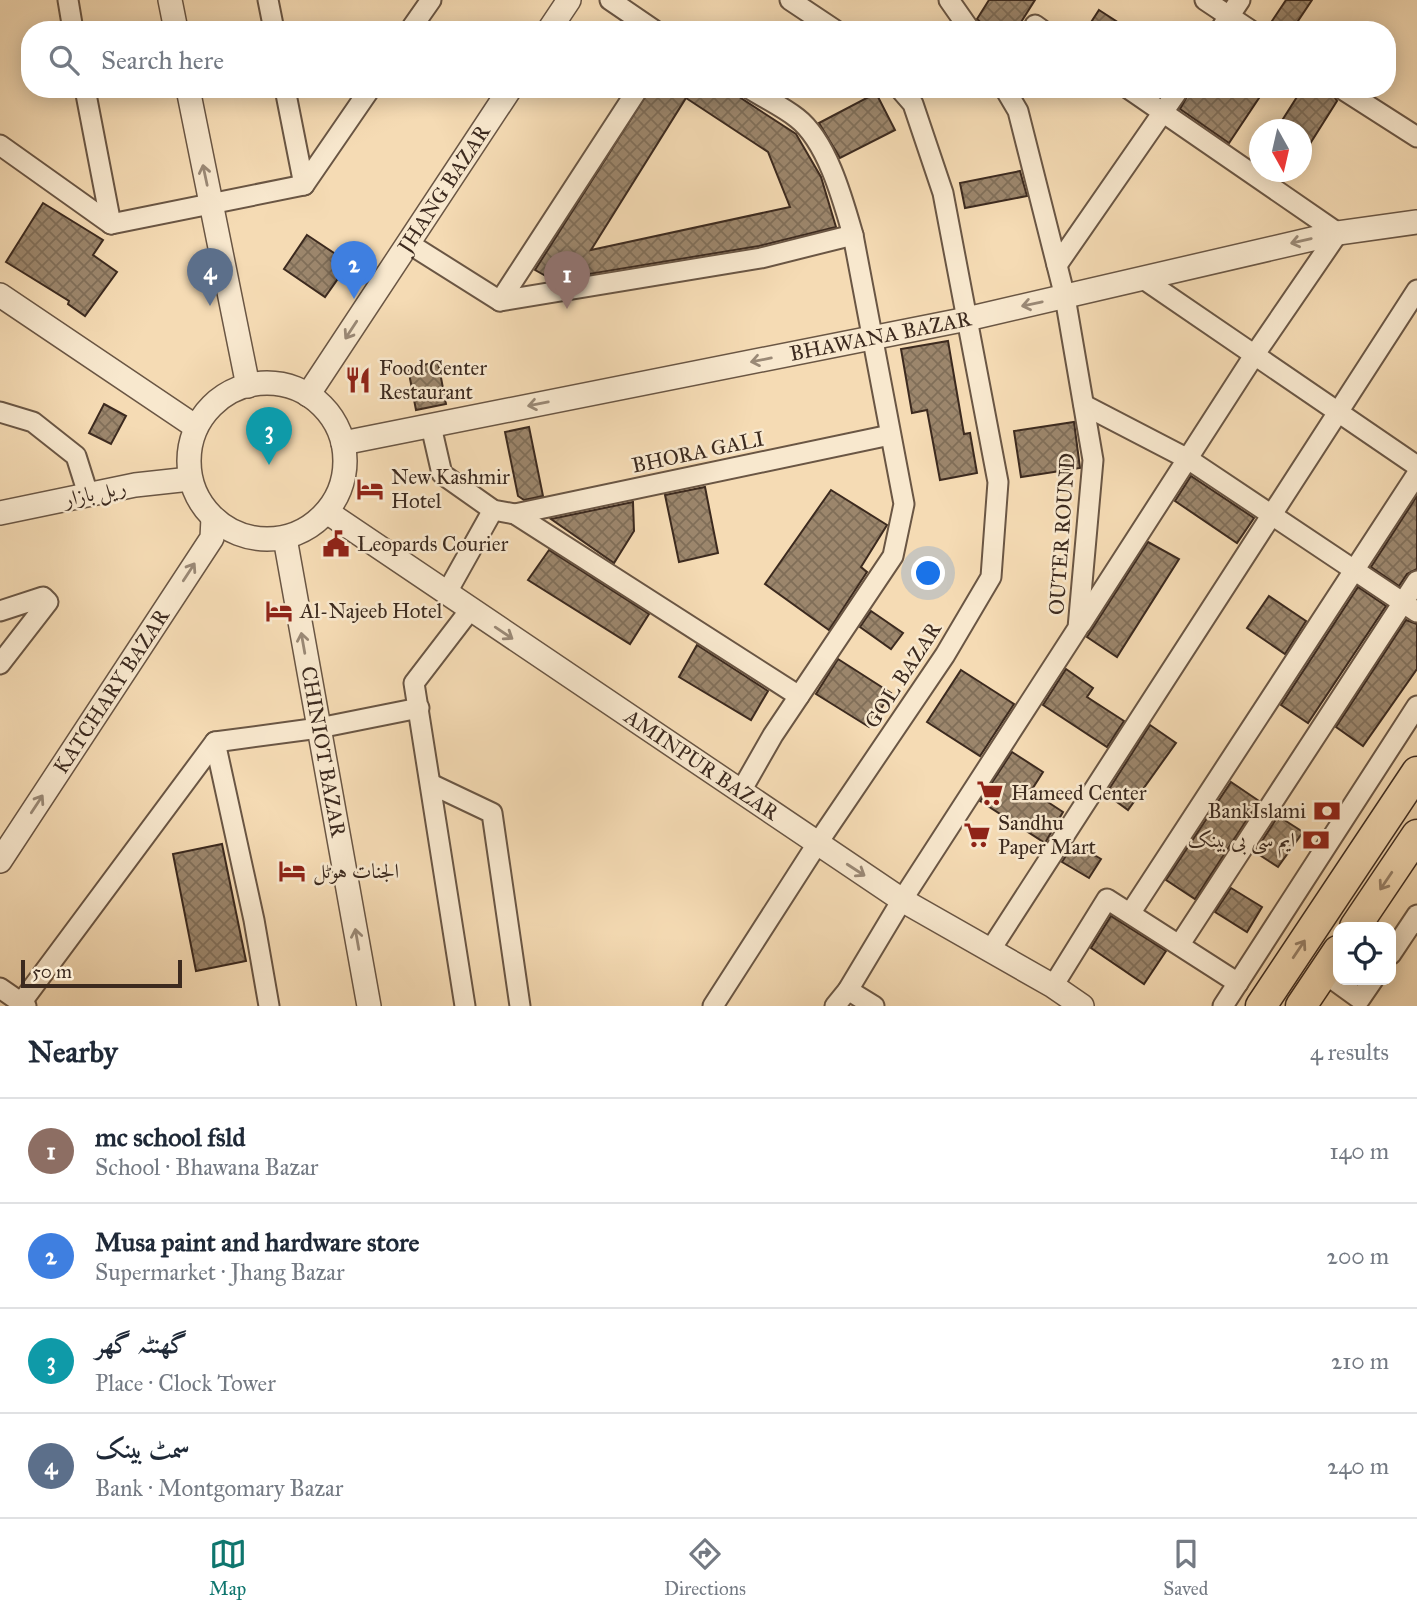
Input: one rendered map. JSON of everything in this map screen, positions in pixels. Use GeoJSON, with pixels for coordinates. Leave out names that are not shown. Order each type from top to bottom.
{"type":"FeatureCollection","features":[{"type":"Feature","properties":{"kind":"main road"},"geometry":{"type":"LineString","coordinates":[[1261,1006],[1417,772]]}},
{"type":"Feature","properties":{"kind":"main road"},"geometry":{"type":"LineString","coordinates":[[1357,922],[1417,835]]}},
{"type":"Feature","properties":{"kind":"main road"},"geometry":{"type":"LineString","coordinates":[[1301,1006],[1331,962]]}},
{"type":"Feature","properties":{"kind":"main road"},"geometry":{"type":"LineString","coordinates":[[1321,1006],[1331,962]]}},
{"type":"Feature","properties":{"kind":"street"},"geometry":{"type":"LineString","coordinates":[[68,0],[72,21]]}},
{"type":"Feature","properties":{"kind":"street"},"geometry":{"type":"LineString","coordinates":[[170,0],[174,21]]}},
{"type":"Feature","properties":{"kind":"street"},"geometry":{"type":"LineString","coordinates":[[268,0],[272,21]]}},
{"type":"Feature","properties":{"kind":"street"},"geometry":{"type":"LineString","coordinates":[[416,21],[431,0]]}},
{"type":"Feature","properties":{"kind":"street"},"geometry":{"type":"LineString","coordinates":[[555,21],[569,0]]}},
{"type":"Feature","properties":{"kind":"street"},"geometry":{"type":"LineString","coordinates":[[610,0],[641,21]]}},
{"type":"Feature","properties":{"kind":"street"},"geometry":{"type":"LineString","coordinates":[[790,0],[822,21]]}},
{"type":"Feature","properties":{"kind":"street"},"geometry":{"type":"LineString","coordinates":[[949,0],[964,21]]}},
{"type":"Feature","properties":{"kind":"street"},"geometry":{"type":"LineString","coordinates":[[1205,0],[1230,15]]}},
{"type":"Feature","properties":{"kind":"street"},"geometry":{"type":"LineString","coordinates":[[87,98],[111,224]]}},
{"type":"Feature","properties":{"kind":"street"},"geometry":{"type":"LineString","coordinates":[[190,98],[248,386]]}},
{"type":"Feature","properties":{"kind":"street"},"geometry":{"type":"LineString","coordinates":[[287,98],[304,185]]}},
{"type":"Feature","properties":{"kind":"street"},"geometry":{"type":"LineString","coordinates":[[0,145],[111,224],[304,185],[364,98]]}},
{"type":"Feature","properties":{"kind":"street","name":"JHANG BAZAR"},"geometry":{"type":"LineString","coordinates":[[308,395],[504,98]]}},
{"type":"Feature","properties":{"kind":"street"},"geometry":{"type":"LineString","coordinates":[[500,301],[632,98]]}},
{"type":"Feature","properties":{"kind":"street"},"geometry":{"type":"LineString","coordinates":[[741,791],[799,696],[893,556],[904,504],[853,235],[842,196],[820,147],[799,119],[765,98]]}},
{"type":"Feature","properties":{"kind":"street","name":"GOL BAZAR"},"geometry":{"type":"LineString","coordinates":[[713,1006],[817,844],[945,655],[991,577],[998,482],[943,193],[914,104],[908,98]]}},
{"type":"Feature","properties":{"kind":"street","name":"OUTER ROUND"},"geometry":{"type":"LineString","coordinates":[[835,1006],[848,990],[902,900],[1078,628],[1093,460],[1065,297],[1018,111],[1010,98]]}},
{"type":"Feature","properties":{"kind":"street"},"geometry":{"type":"LineString","coordinates":[[1078,628],[1255,354],[1338,233],[1142,98]]}},
{"type":"Feature","properties":{"kind":"street"},"geometry":{"type":"LineString","coordinates":[[1057,265],[1173,98]]}},
{"type":"Feature","properties":{"kind":"street"},"geometry":{"type":"LineString","coordinates":[[1356,98],[1417,138]]}},
{"type":"Feature","properties":{"kind":"street","name":"BHAWANA BAZAR"},"geometry":{"type":"LineString","coordinates":[[343,443],[967,319],[1338,233],[1417,222]]}},
{"type":"Feature","properties":{"kind":"street"},"geometry":{"type":"LineString","coordinates":[[408,243],[500,301],[761,258],[853,235]]}},
{"type":"Feature","properties":{"kind":"street"},"geometry":{"type":"LineString","coordinates":[[1142,278],[1341,411],[1417,466]]}},
{"type":"Feature","properties":{"kind":"street"},"geometry":{"type":"LineString","coordinates":[[991,949],[1417,290]]}},
{"type":"Feature","properties":{"kind":"street"},"geometry":{"type":"LineString","coordinates":[[0,295],[196,427]]}},
{"type":"Feature","properties":{"kind":"street"},"geometry":{"type":"LineString","coordinates":[[279,385],[308,395],[324,408],[336,424],[343,443],[345,467],[339,491],[327,512],[308,528],[285,538],[259,539],[234,533],[213,518],[199,500],[190,479],[188,459],[196,427],[213,405],[230,393],[248,386],[279,385]]}},
{"type":"Feature","properties":{"kind":"street"},"geometry":{"type":"LineString","coordinates":[[1084,405],[1188,459],[1354,573],[1410,608]]}},
{"type":"Feature","properties":{"kind":"street"},"geometry":{"type":"LineString","coordinates":[[4,416],[33,422],[76,456],[88,494]]}},
{"type":"Feature","properties":{"kind":"street"},"geometry":{"type":"LineString","coordinates":[[430,426],[442,474],[494,510],[515,513],[799,696]]}},
{"type":"Feature","properties":{"kind":"street","name":"BHORA GALI"},"geometry":{"type":"LineString","coordinates":[[515,513],[890,435]]}},
{"type":"Feature","properties":{"kind":"street"},"geometry":{"type":"LineString","coordinates":[[1131,912],[1417,474]]}},
{"type":"Feature","properties":{"kind":"street","name":"ریل بازار"},"geometry":{"type":"LineString","coordinates":[[0,513],[155,481],[190,479]]}},
{"type":"Feature","properties":{"kind":"street"},"geometry":{"type":"LineString","coordinates":[[446,593],[494,510]]}},
{"type":"Feature","properties":{"kind":"street","name":"AMINPUR BAZAR"},"geometry":{"type":"LineString","coordinates":[[327,512],[902,900],[991,949],[1082,1006]]}},
{"type":"Feature","properties":{"kind":"street","name":"KATCHARY BAZAR"},"geometry":{"type":"LineString","coordinates":[[0,861],[212,538],[213,518]]}},
{"type":"Feature","properties":{"kind":"street","name":"CHINIOT BAZAR"},"geometry":{"type":"LineString","coordinates":[[285,538],[369,1006]]}},
{"type":"Feature","properties":{"kind":"street"},"geometry":{"type":"LineString","coordinates":[[1180,944],[1410,608],[1417,581]]}},
{"type":"Feature","properties":{"kind":"street"},"geometry":{"type":"LineString","coordinates":[[0,611],[43,597],[48,602],[0,664]]}},
{"type":"Feature","properties":{"kind":"street"},"geometry":{"type":"LineString","coordinates":[[465,1006],[433,785],[414,682],[470,610]]}},
{"type":"Feature","properties":{"kind":"street"},"geometry":{"type":"LineString","coordinates":[[1223,1006],[1417,706]]}},
{"type":"Feature","properties":{"kind":"street"},"geometry":{"type":"LineString","coordinates":[[0,988],[23,1004],[215,742],[319,728],[419,708]]}},
{"type":"Feature","properties":{"kind":"street"},"geometry":{"type":"LineString","coordinates":[[215,742],[254,920],[269,1006]]}},
{"type":"Feature","properties":{"kind":"street"},"geometry":{"type":"LineString","coordinates":[[433,785],[492,813],[520,1006]]}},
{"type":"Feature","properties":{"kind":"street"},"geometry":{"type":"LineString","coordinates":[[1053,986],[1107,899],[1238,983]]}},
{"type":"Feature","properties":{"kind":"street"},"geometry":{"type":"LineString","coordinates":[[1396,946],[1417,915]]}},
{"type":"Feature","properties":{"kind":"street"},"geometry":{"type":"LineString","coordinates":[[1331,962],[1361,1004],[1370,985]]}},
{"type":"Feature","properties":{"kind":"street"},"geometry":{"type":"LineString","coordinates":[[848,990],[874,1006]]}},
{"type":"Feature","properties":{"kind":"building"},"geometry":{"type":"Polygon","coordinates":[[[989,0],[1035,0],[1022,21],[977,19],[989,0]]]}},
{"type":"Feature","properties":{"kind":"building"},"geometry":{"type":"Polygon","coordinates":[[[1286,0],[1312,0],[1298,21],[1272,21],[1286,0]]]}},
{"type":"Feature","properties":{"kind":"building"},"geometry":{"type":"Polygon","coordinates":[[[1099,10],[1116,21],[1092,21],[1099,10]]]}},
{"type":"Feature","properties":{"kind":"building"},"geometry":{"type":"Polygon","coordinates":[[[644,98],[686,98],[741,98],[796,134],[821,177],[836,227],[759,246],[553,280],[535,270],[644,98]],[[686,98],[591,250],[790,207],[768,152],[686,98]]]}},
{"type":"Feature","properties":{"kind":"building"},"geometry":{"type":"Polygon","coordinates":[[[866,98],[879,98],[895,130],[840,158],[819,123],[866,98]]]}},
{"type":"Feature","properties":{"kind":"building"},"geometry":{"type":"Polygon","coordinates":[[[1186,98],[1259,98],[1229,143],[1180,109],[1186,98]]]}},
{"type":"Feature","properties":{"kind":"building"},"geometry":{"type":"Polygon","coordinates":[[[1296,98],[1335,98],[1337,101],[1312,141],[1312,119],[1283,119],[1296,98]]]}},
{"type":"Feature","properties":{"kind":"building"},"geometry":{"type":"Polygon","coordinates":[[[1020,171],[1027,196],[965,208],[960,183],[1020,171]]]}},
{"type":"Feature","properties":{"kind":"building"},"geometry":{"type":"Polygon","coordinates":[[[43,203],[103,240],[93,255],[117,272],[85,316],[68,304],[69,301],[6,262],[43,203]]]}},
{"type":"Feature","properties":{"kind":"building"},"geometry":{"type":"Polygon","coordinates":[[[307,235],[349,263],[325,297],[284,269],[307,235]]]}},
{"type":"Feature","properties":{"kind":"building"},"geometry":{"type":"Polygon","coordinates":[[[948,341],[964,434],[970,433],[977,473],[940,480],[927,410],[912,413],[901,349],[948,341]]]}},
{"type":"Feature","properties":{"kind":"building"},"geometry":{"type":"Polygon","coordinates":[[[438,362],[446,404],[416,410],[408,368],[438,362]]]}},
{"type":"Feature","properties":{"kind":"building"},"geometry":{"type":"Polygon","coordinates":[[[104,404],[126,416],[111,444],[89,433],[104,404]]]}},
{"type":"Feature","properties":{"kind":"building"},"geometry":{"type":"Polygon","coordinates":[[[1074,422],[1080,468],[1021,477],[1014,431],[1074,422]]]}},
{"type":"Feature","properties":{"kind":"building"},"geometry":{"type":"Polygon","coordinates":[[[529,427],[543,496],[524,500],[518,496],[505,432],[529,427]]]}},
{"type":"Feature","properties":{"kind":"building"},"geometry":{"type":"Polygon","coordinates":[[[1191,476],[1254,518],[1237,543],[1175,501],[1191,476]]]}},
{"type":"Feature","properties":{"kind":"building"},"geometry":{"type":"Polygon","coordinates":[[[705,487],[718,553],[679,562],[665,495],[705,487]]]}},
{"type":"Feature","properties":{"kind":"building"},"geometry":{"type":"Polygon","coordinates":[[[831,490],[887,525],[861,567],[867,572],[829,630],[765,584],[831,490]]]}},
{"type":"Feature","properties":{"kind":"building"},"geometry":{"type":"Polygon","coordinates":[[[1417,496],[1417,569],[1407,574],[1399,586],[1371,567],[1417,496]]]}},
{"type":"Feature","properties":{"kind":"building"},"geometry":{"type":"Polygon","coordinates":[[[633,502],[634,531],[614,563],[551,519],[633,502]]]}},
{"type":"Feature","properties":{"kind":"building"},"geometry":{"type":"Polygon","coordinates":[[[1148,542],[1179,559],[1117,657],[1087,637],[1148,542]]]}},
{"type":"Feature","properties":{"kind":"building"},"geometry":{"type":"Polygon","coordinates":[[[549,550],[649,614],[630,644],[528,580],[549,550]]]}},
{"type":"Feature","properties":{"kind":"building"},"geometry":{"type":"Polygon","coordinates":[[[1358,587],[1386,606],[1308,723],[1281,705],[1358,587]]]}},
{"type":"Feature","properties":{"kind":"building"},"geometry":{"type":"Polygon","coordinates":[[[1269,596],[1306,621],[1285,654],[1247,628],[1269,596]]]}},
{"type":"Feature","properties":{"kind":"building"},"geometry":{"type":"Polygon","coordinates":[[[871,611],[903,633],[891,649],[860,627],[871,611]]]}},
{"type":"Feature","properties":{"kind":"building"},"geometry":{"type":"Polygon","coordinates":[[[1406,620],[1417,624],[1417,669],[1363,746],[1336,727],[1406,620]]]}},
{"type":"Feature","properties":{"kind":"building"},"geometry":{"type":"Polygon","coordinates":[[[697,645],[768,691],[751,720],[679,677],[697,645]]]}},
{"type":"Feature","properties":{"kind":"building"},"geometry":{"type":"Polygon","coordinates":[[[838,659],[891,693],[869,727],[816,694],[838,659]]]}},
{"type":"Feature","properties":{"kind":"building"},"geometry":{"type":"Polygon","coordinates":[[[1066,669],[1093,688],[1087,697],[1124,721],[1107,747],[1043,705],[1066,669]]]}},
{"type":"Feature","properties":{"kind":"building"},"geometry":{"type":"Polygon","coordinates":[[[961,670],[1014,704],[980,756],[927,722],[961,670]]]}},
{"type":"Feature","properties":{"kind":"building"},"geometry":{"type":"Polygon","coordinates":[[[1150,725],[1176,743],[1128,810],[1106,794],[1150,725]]]}},
{"type":"Feature","properties":{"kind":"building"},"geometry":{"type":"Polygon","coordinates":[[[1012,752],[1043,772],[1031,791],[1063,812],[1045,843],[980,801],[1012,752]]]}},
{"type":"Feature","properties":{"kind":"building"},"geometry":{"type":"Polygon","coordinates":[[[1231,782],[1259,801],[1195,899],[1166,880],[1231,782]]]}},
{"type":"Feature","properties":{"kind":"building"},"geometry":{"type":"Polygon","coordinates":[[[1278,816],[1303,832],[1278,867],[1255,852],[1278,816]]]}},
{"type":"Feature","properties":{"kind":"building"},"geometry":{"type":"Polygon","coordinates":[[[1074,843],[1101,859],[1089,878],[1062,862],[1074,843]]]}},
{"type":"Feature","properties":{"kind":"building"},"geometry":{"type":"Polygon","coordinates":[[[222,844],[246,961],[196,971],[173,854],[222,844]]]}},
{"type":"Feature","properties":{"kind":"building"},"geometry":{"type":"Polygon","coordinates":[[[1231,888],[1262,907],[1247,932],[1215,912],[1231,888]]]}},
{"type":"Feature","properties":{"kind":"building"},"geometry":{"type":"Polygon","coordinates":[[[1111,916],[1166,951],[1144,984],[1091,948],[1111,916]]]}},
{"type":"Feature","properties":{"kind":"place","name":"Musa paint and hardware store"},"geometry":{"type":"Point","coordinates":[354,299]}},
{"type":"Feature","properties":{"kind":"place","name":"سمٹ بینک"},"geometry":{"type":"Point","coordinates":[210,306]}},
{"type":"Feature","properties":{"kind":"place","name":"mc school fsld"},"geometry":{"type":"Point","coordinates":[567,309]}},
{"type":"Feature","properties":{"kind":"place","name":"Food Center Restaurant"},"geometry":{"type":"Point","coordinates":[358,380]}},
{"type":"Feature","properties":{"kind":"place","name":"گھنٹہ گھر"},"geometry":{"type":"Point","coordinates":[269,465]}},
{"type":"Feature","properties":{"kind":"place","name":"New Kashmir Hotel"},"geometry":{"type":"Point","coordinates":[370,489]}},
{"type":"Feature","properties":{"kind":"place","name":"Leopards Courier"},"geometry":{"type":"Point","coordinates":[336,544]}},
{"type":"Feature","properties":{"kind":"place","name":"Al-Najeeb Hotel"},"geometry":{"type":"Point","coordinates":[279,611]}},
{"type":"Feature","properties":{"kind":"place","name":"Hameed Center"},"geometry":{"type":"Point","coordinates":[990,793]}},
{"type":"Feature","properties":{"kind":"place","name":"BankIslami"},"geometry":{"type":"Point","coordinates":[1327,811]}},
{"type":"Feature","properties":{"kind":"place","name":"Sandhu Paper Mart"},"geometry":{"type":"Point","coordinates":[977,835]}},
{"type":"Feature","properties":{"kind":"place","name":"ایم سی بی بینک"},"geometry":{"type":"Point","coordinates":[1316,840]}},
{"type":"Feature","properties":{"kind":"place","name":"الجنات ہوٹل"},"geometry":{"type":"Point","coordinates":[292,871]}}]}
